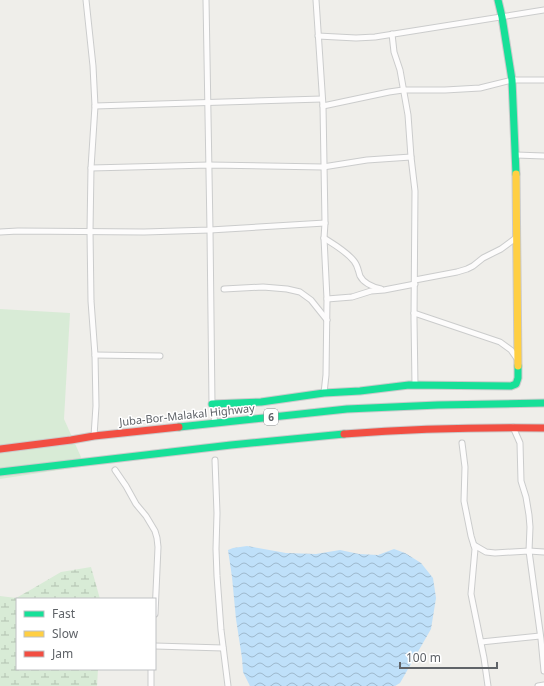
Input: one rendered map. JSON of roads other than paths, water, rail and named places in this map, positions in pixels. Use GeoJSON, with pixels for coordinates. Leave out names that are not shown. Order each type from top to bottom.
{"type":"FeatureCollection","features":[{"type":"Feature","properties":{"kind":"main road"},"geometry":{"type":"LineString","coordinates":[[212,404],[261,402],[324,393],[415,385],[511,386],[516,384],[518,378],[518,303],[516,155],[512,80],[498,0]]}},
{"type":"Feature","properties":{"kind":"main road","name":"Juba-Bor-Malakal Highway"},"geometry":{"type":"LineString","coordinates":[[0,449],[94,436],[346,410],[438,405],[544,403]]}},
{"type":"Feature","properties":{"kind":"main road","name":"6"},"geometry":{"type":"LineString","coordinates":[[0,472],[282,439],[390,430],[513,427],[544,428]]}},
{"type":"Feature","properties":{"kind":"street"},"geometry":{"type":"LineString","coordinates":[[86,0],[93,66],[95,106],[91,168],[90,231],[91,301],[95,355],[96,406],[94,436]]}},
{"type":"Feature","properties":{"kind":"street"},"geometry":{"type":"LineString","coordinates":[[206,0],[212,404],[215,423]]}},
{"type":"Feature","properties":{"kind":"street"},"geometry":{"type":"LineString","coordinates":[[316,0],[323,106],[324,238],[327,299],[326,375],[324,393]]}},
{"type":"Feature","properties":{"kind":"street"},"geometry":{"type":"LineString","coordinates":[[318,36],[356,38],[375,37],[544,10]]}},
{"type":"Feature","properties":{"kind":"street"},"geometry":{"type":"LineString","coordinates":[[392,34],[394,52],[400,70],[408,115],[415,191],[415,385]]}},
{"type":"Feature","properties":{"kind":"street"},"geometry":{"type":"LineString","coordinates":[[323,106],[403,90],[480,88],[512,80],[544,80]]}},
{"type":"Feature","properties":{"kind":"street"},"geometry":{"type":"LineString","coordinates":[[95,106],[322,99]]}},
{"type":"Feature","properties":{"kind":"street"},"geometry":{"type":"LineString","coordinates":[[516,155],[544,156]]}},
{"type":"Feature","properties":{"kind":"street"},"geometry":{"type":"LineString","coordinates":[[91,168],[209,165],[323,167],[367,160],[411,157]]}},
{"type":"Feature","properties":{"kind":"street"},"geometry":{"type":"LineString","coordinates":[[0,232],[144,232],[210,230],[325,223]]}},
{"type":"Feature","properties":{"kind":"street"},"geometry":{"type":"LineString","coordinates":[[327,299],[352,297],[371,291],[384,290],[467,269],[483,258],[501,249],[517,237]]}},
{"type":"Feature","properties":{"kind":"street"},"geometry":{"type":"LineString","coordinates":[[324,238],[342,250],[353,260],[358,266],[360,277],[364,281],[370,286],[384,290]]}},
{"type":"Feature","properties":{"kind":"street"},"geometry":{"type":"LineString","coordinates":[[224,289],[263,287],[300,292],[311,300],[327,320]]}},
{"type":"Feature","properties":{"kind":"street"},"geometry":{"type":"LineString","coordinates":[[414,313],[500,342],[511,350],[518,360]]}},
{"type":"Feature","properties":{"kind":"street"},"geometry":{"type":"LineString","coordinates":[[95,355],[160,356]]}},
{"type":"Feature","properties":{"kind":"street"},"geometry":{"type":"LineString","coordinates":[[513,427],[520,443],[521,481],[530,514],[529,551],[542,638],[544,672]]}},
{"type":"Feature","properties":{"kind":"street"},"geometry":{"type":"LineString","coordinates":[[462,443],[465,467],[464,500],[475,554],[471,594],[488,686]]}},
{"type":"Feature","properties":{"kind":"street"},"geometry":{"type":"LineString","coordinates":[[215,460],[217,576],[221,630],[228,686]]}},
{"type":"Feature","properties":{"kind":"street"},"geometry":{"type":"LineString","coordinates":[[115,470],[136,504],[155,530],[158,538],[156,598]]}},
{"type":"Feature","properties":{"kind":"street"},"geometry":{"type":"LineString","coordinates":[[474,545],[486,552],[495,553],[529,551],[544,552]]}},
{"type":"Feature","properties":{"kind":"street"},"geometry":{"type":"LineString","coordinates":[[481,642],[542,638]]}},
{"type":"Feature","properties":{"kind":"street"},"geometry":{"type":"LineString","coordinates":[[156,646],[223,648]]}},
{"type":"Feature","properties":{"kind":"street"},"geometry":{"type":"LineString","coordinates":[[150,686],[151,670]]}},
{"type":"Feature","properties":{"kind":"street"},"geometry":{"type":"LineString","coordinates":[[538,686],[544,685]]}},
{"type":"Feature","properties":{"kind":"water"},"geometry":{"type":"Polygon","coordinates":[[[247,546],[286,553],[316,554],[340,550],[359,554],[378,555],[394,549],[405,553],[421,563],[433,578],[436,598],[431,629],[400,683],[395,686],[250,686],[243,672],[228,550],[247,546]]]}}]}
